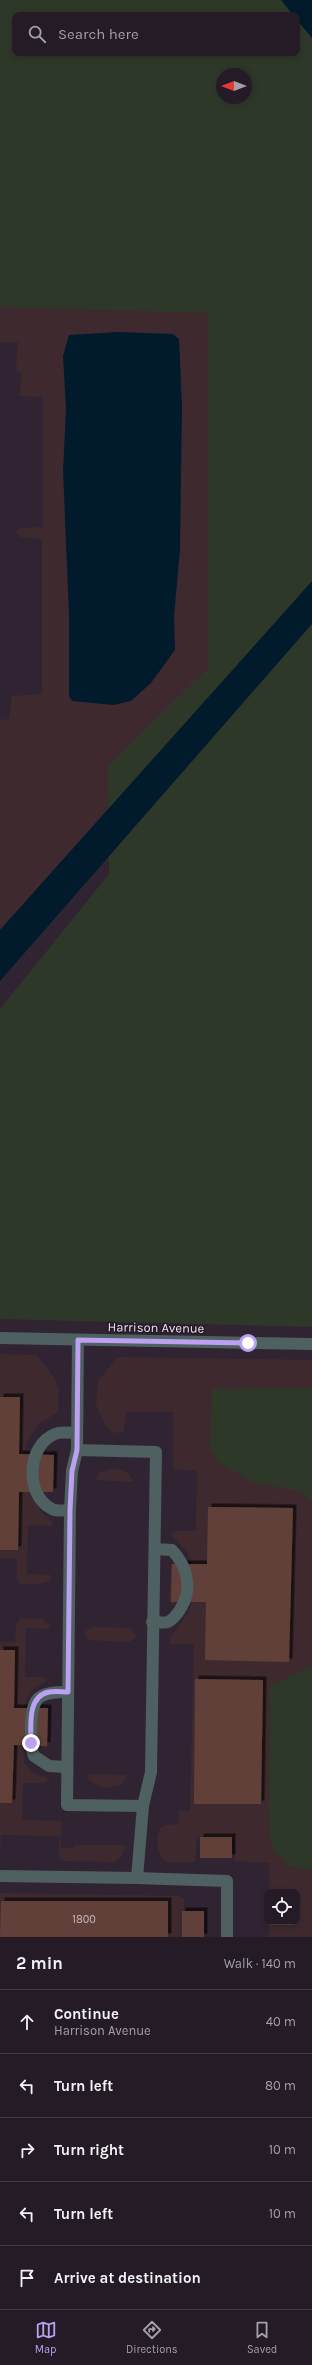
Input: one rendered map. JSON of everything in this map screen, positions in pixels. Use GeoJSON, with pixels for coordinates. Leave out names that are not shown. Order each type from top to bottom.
{"type":"FeatureCollection","features":[{"type":"Feature","properties":{"kind":"street","name":"Harrison Avenue"},"geometry":{"type":"LineString","coordinates":[[0,1338],[312,1344]]}},
{"type":"Feature","properties":{"kind":"street"},"geometry":{"type":"LineString","coordinates":[[78,1340],[77,1450],[72,1471],[70,1510],[66,1767],[67,1805],[143,1806]]}},
{"type":"Feature","properties":{"kind":"street"},"geometry":{"type":"LineString","coordinates":[[70,1510],[54,1510],[43,1502],[34,1486],[32,1469],[35,1457],[48,1438],[56,1433],[77,1433]]}},
{"type":"Feature","properties":{"kind":"street"},"geometry":{"type":"LineString","coordinates":[[77,1450],[156,1452],[155,1549],[152,1622],[151,1772],[143,1806],[138,1878]]}},
{"type":"Feature","properties":{"kind":"street"},"geometry":{"type":"LineString","coordinates":[[152,1622],[168,1622],[183,1605],[187,1593],[187,1576],[179,1558],[172,1550],[155,1549]]}},
{"type":"Feature","properties":{"kind":"street"},"geometry":{"type":"LineString","coordinates":[[66,1767],[49,1766],[34,1756],[31,1743],[33,1706],[41,1696],[49,1692],[68,1692]]}},
{"type":"Feature","properties":{"kind":"street"},"geometry":{"type":"LineString","coordinates":[[0,1876],[227,1881],[227,1937]]}},
{"type":"Feature","properties":{"kind":"shaded area"},"geometry":{"type":"Polygon","coordinates":[[[0,294],[265,298],[264,742],[170,740],[0,930],[0,720],[9,719],[12,696],[42,694],[42,539],[20,537],[16,532],[21,528],[43,527],[43,397],[20,396],[21,373],[16,370],[18,342],[0,342],[0,294]]]}},
{"type":"Feature","properties":{"kind":"shaded area"},"geometry":{"type":"Polygon","coordinates":[[[0,1354],[36,1355],[54,1377],[59,1390],[58,1412],[39,1424],[28,1440],[24,1453],[29,1490],[41,1512],[53,1522],[51,1526],[28,1525],[27,1574],[51,1575],[51,1580],[44,1583],[22,1585],[17,1580],[17,1559],[0,1558],[0,1354]]]}},
{"type":"Feature","properties":{"kind":"shaded area"},"geometry":{"type":"Polygon","coordinates":[[[118,1357],[312,1360],[312,1937],[269,1937],[269,1925],[300,1925],[300,1889],[269,1889],[269,1863],[235,1861],[234,1838],[197,1837],[195,1862],[166,1862],[158,1851],[157,1838],[160,1829],[165,1825],[179,1824],[179,1811],[190,1811],[194,1644],[171,1644],[169,1639],[187,1614],[194,1597],[193,1563],[187,1552],[171,1535],[175,1531],[196,1531],[197,1470],[179,1470],[173,1467],[173,1412],[127,1412],[123,1432],[116,1433],[106,1427],[96,1405],[98,1381],[118,1357]]]}},
{"type":"Feature","properties":{"kind":"shaded area"},"geometry":{"type":"Polygon","coordinates":[[[115,1468],[128,1473],[134,1481],[94,1480],[101,1472],[115,1468]]]}},
{"type":"Feature","properties":{"kind":"shaded area"},"geometry":{"type":"Polygon","coordinates":[[[173,1563],[175,1564],[177,1596],[176,1602],[173,1605],[169,1601],[171,1565],[173,1563]]]}},
{"type":"Feature","properties":{"kind":"shaded area"},"geometry":{"type":"Polygon","coordinates":[[[21,1618],[41,1619],[51,1626],[48,1629],[26,1628],[25,1677],[44,1677],[48,1680],[34,1688],[26,1698],[24,1763],[33,1773],[46,1777],[48,1780],[45,1783],[23,1783],[22,1820],[61,1821],[61,1848],[75,1848],[75,1845],[125,1845],[123,1854],[115,1862],[61,1861],[59,1857],[60,1836],[1,1835],[0,1857],[0,1642],[15,1642],[16,1624],[21,1618]]]}},
{"type":"Feature","properties":{"kind":"shaded area"},"geometry":{"type":"Polygon","coordinates":[[[91,1627],[132,1628],[136,1637],[129,1642],[88,1640],[85,1632],[91,1627]]]}},
{"type":"Feature","properties":{"kind":"shaded area"},"geometry":{"type":"Polygon","coordinates":[[[46,1706],[49,1709],[49,1746],[44,1749],[41,1746],[42,1709],[46,1706]]]}},
{"type":"Feature","properties":{"kind":"shaded area"},"geometry":{"type":"Polygon","coordinates":[[[87,1775],[125,1775],[127,1777],[121,1785],[106,1788],[98,1786],[88,1779],[87,1775]]]}},
{"type":"Feature","properties":{"kind":"shaded area"},"geometry":{"type":"Polygon","coordinates":[[[0,1893],[178,1896],[184,1899],[184,1937],[0,1937],[0,1893]]]}},
{"type":"Feature","properties":{"kind":"green space"},"geometry":{"type":"Polygon","coordinates":[[[0,0],[312,0],[312,1327],[0,1319],[0,1009],[109,874],[108,766],[208,668],[208,313],[0,307],[0,0]]]}},
{"type":"Feature","properties":{"kind":"green space"},"geometry":{"type":"Polygon","coordinates":[[[312,1388],[312,1501],[300,1491],[255,1483],[219,1463],[210,1449],[212,1389],[312,1388]]]}},
{"type":"Feature","properties":{"kind":"green space"},"geometry":{"type":"Polygon","coordinates":[[[312,1666],[312,1870],[289,1866],[272,1848],[269,1830],[270,1686],[312,1666]]]}},
{"type":"Feature","properties":{"kind":"water"},"geometry":{"type":"Polygon","coordinates":[[[281,0],[312,0],[312,38],[300,24],[300,12],[291,12],[281,0]]]}},
{"type":"Feature","properties":{"kind":"water"},"geometry":{"type":"Polygon","coordinates":[[[118,332],[173,334],[179,339],[182,406],[180,550],[174,616],[175,650],[151,683],[131,701],[114,705],[72,701],[69,696],[69,614],[63,471],[66,409],[63,356],[69,335],[118,332]]]}},
{"type":"Feature","properties":{"kind":"water"},"geometry":{"type":"Polygon","coordinates":[[[312,581],[312,624],[0,981],[0,930],[312,581]]]}},
{"type":"Feature","properties":{"kind":"building"},"geometry":{"type":"Polygon","coordinates":[[[0,1397],[20,1397],[19,1454],[54,1455],[53,1492],[19,1492],[18,1550],[0,1550],[0,1397]]]}},
{"type":"Feature","properties":{"kind":"building"},"geometry":{"type":"Polygon","coordinates":[[[208,1507],[293,1508],[289,1662],[205,1660],[206,1602],[171,1602],[172,1564],[207,1564],[208,1507]]]}},
{"type":"Feature","properties":{"kind":"building"},"geometry":{"type":"Polygon","coordinates":[[[0,1650],[15,1650],[14,1708],[48,1708],[47,1746],[14,1745],[12,1803],[0,1803],[0,1650]]]}},
{"type":"Feature","properties":{"kind":"building"},"geometry":{"type":"Polygon","coordinates":[[[195,1679],[263,1680],[261,1804],[194,1804],[195,1679]]]}},
{"type":"Feature","properties":{"kind":"building"},"geometry":{"type":"Polygon","coordinates":[[[200,1837],[232,1837],[232,1858],[200,1858],[200,1837]]]}},
{"type":"Feature","properties":{"kind":"building"},"geometry":{"type":"Polygon","coordinates":[[[1,1901],[168,1901],[168,1937],[0,1937],[1,1901]]]}},
{"type":"Feature","properties":{"kind":"building"},"geometry":{"type":"Polygon","coordinates":[[[182,1911],[204,1911],[204,1937],[182,1937],[182,1911]]]}},
{"type":"Feature","properties":{"kind":"route"},"geometry":{"type":"LineString","coordinates":[[31,1743],[32,1712],[36,1701],[41,1696],[49,1692],[68,1692],[70,1510],[72,1471],[77,1450],[78,1340],[248,1343]]}}]}
